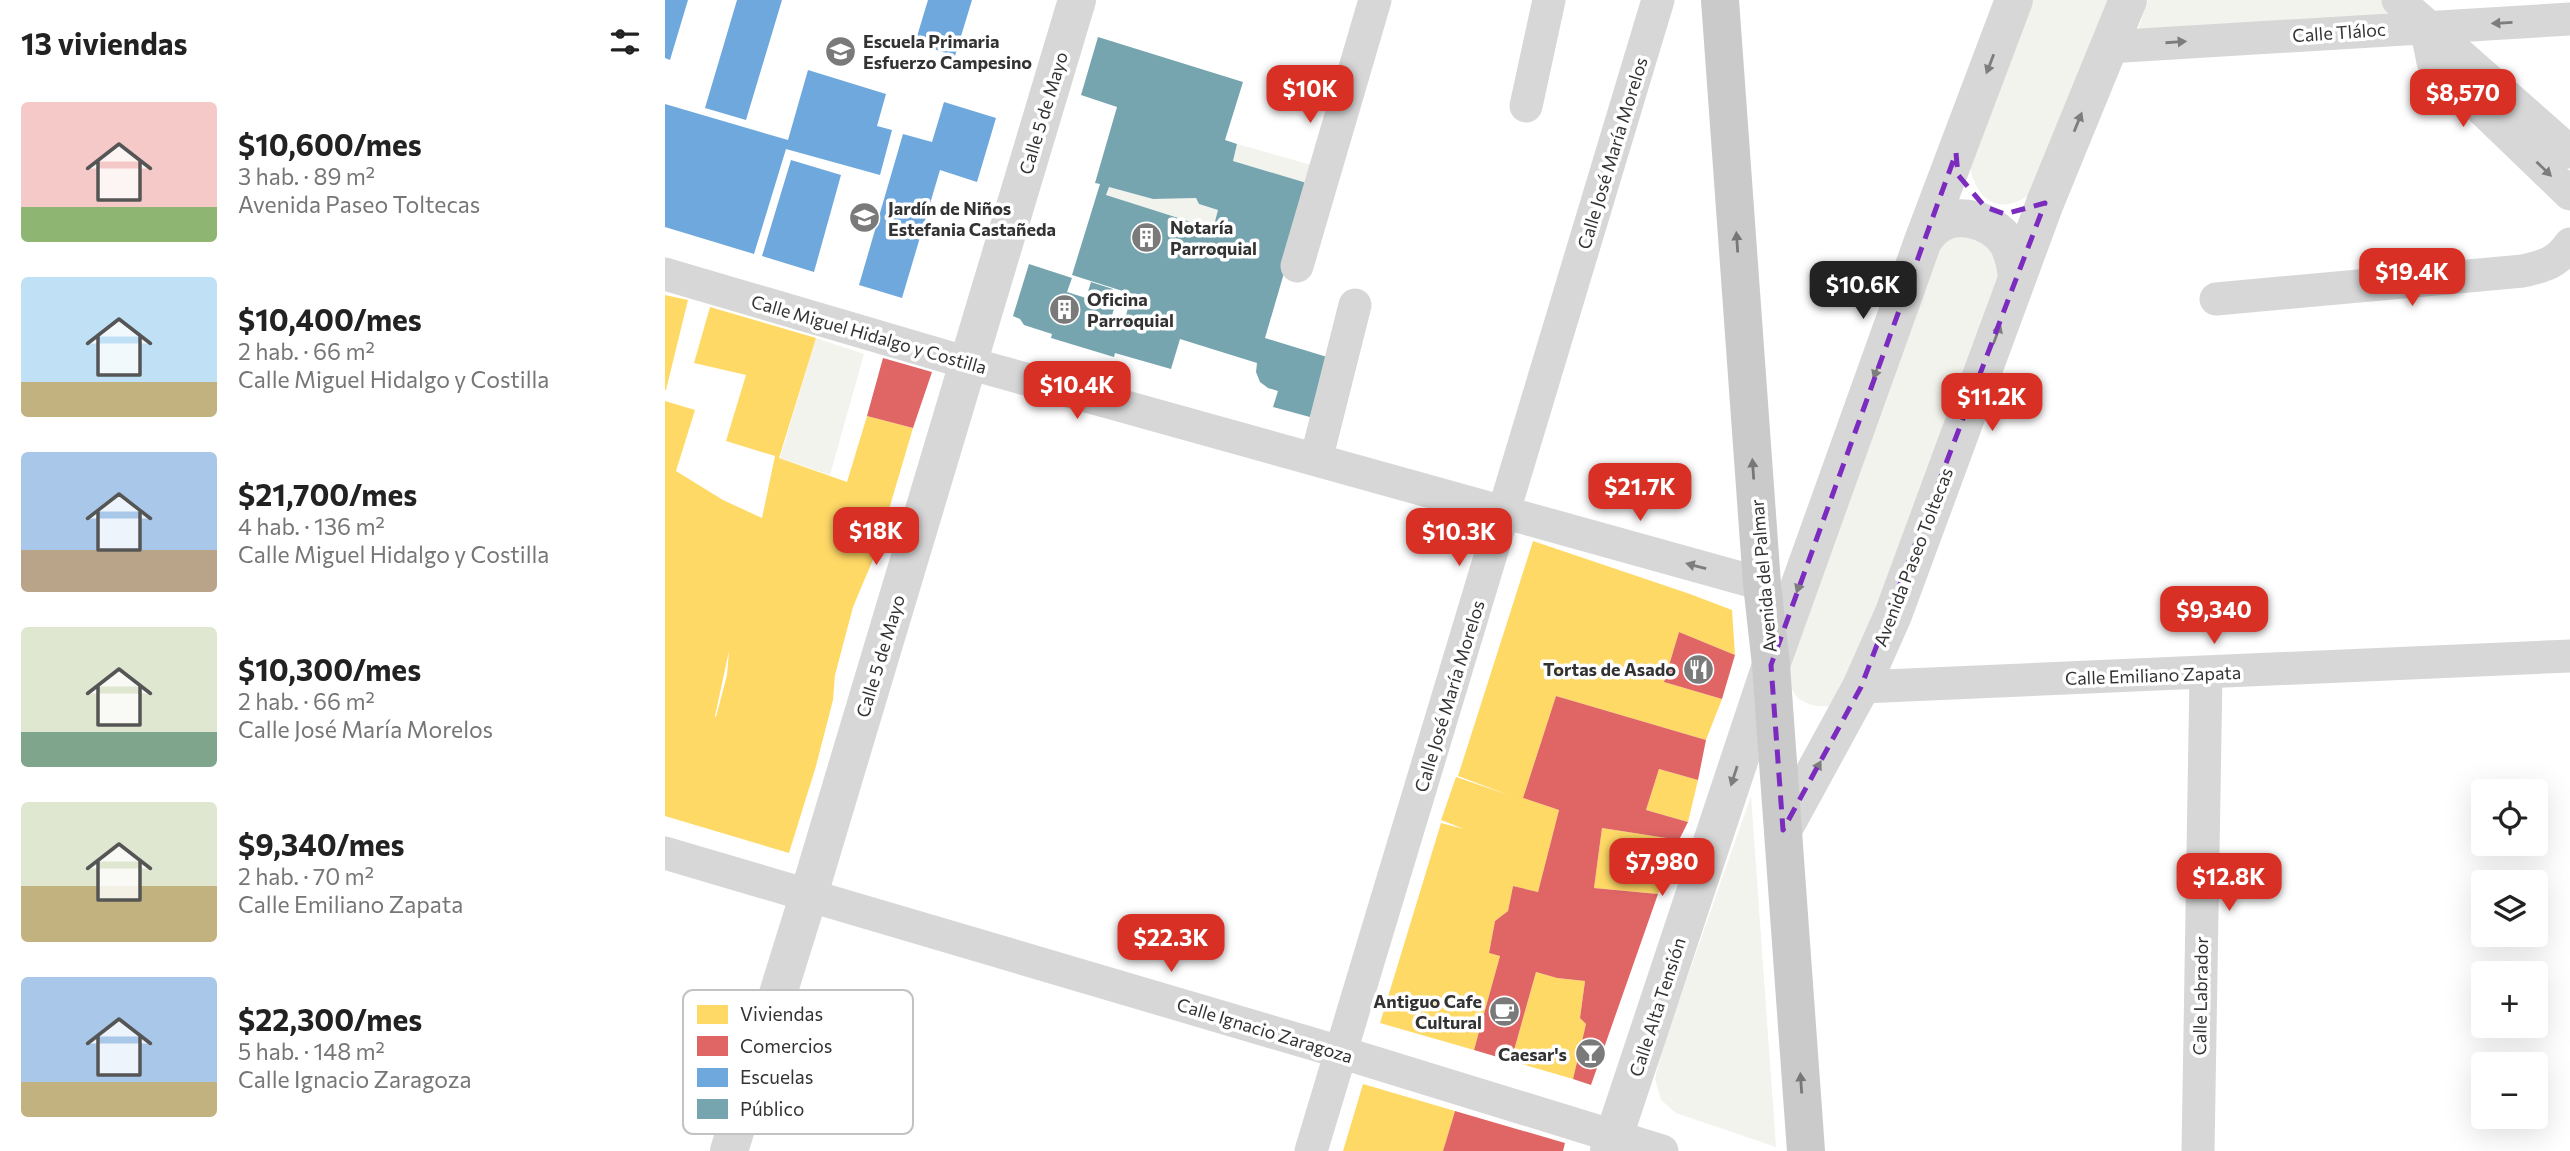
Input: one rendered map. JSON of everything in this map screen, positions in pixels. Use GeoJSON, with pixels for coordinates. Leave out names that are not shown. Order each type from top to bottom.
{"type":"FeatureCollection","features":[{"type":"Feature","properties":{"kind":"main road","name":"Avenida del Palmar"},"geometry":{"type":"LineString","coordinates":[[1714,2],[1762,584],[1771,664],[1806,1151]]}},
{"type":"Feature","properties":{"kind":"street","name":"Calle 5 de Mayo"},"geometry":{"type":"LineString","coordinates":[[779,990],[1077,0]]}},
{"type":"Feature","properties":{"kind":"street"},"geometry":{"type":"LineString","coordinates":[[1297,266],[1375,0]]}},
{"type":"Feature","properties":{"kind":"street"},"geometry":{"type":"LineString","coordinates":[[1526,106],[1549,0]]}},
{"type":"Feature","properties":{"kind":"street","name":"Calle José María Morelos"},"geometry":{"type":"LineString","coordinates":[[1311,1151],[1658,0]]}},
{"type":"Feature","properties":{"kind":"street"},"geometry":{"type":"LineString","coordinates":[[1771,664],[1923,241],[2014,0]]}},
{"type":"Feature","properties":{"kind":"street","name":"Avenida Paseo Toltecas"},"geometry":{"type":"LineString","coordinates":[[1783,830],[1861,687],[1893,615],[2045,203],[2128,0]]}},
{"type":"Feature","properties":{"kind":"street"},"geometry":{"type":"LineString","coordinates":[[2399,0],[2570,152]]}},
{"type":"Feature","properties":{"kind":"street","name":"Calle Tláloc"},"geometry":{"type":"LineString","coordinates":[[2108,47],[2570,19]]}},
{"type":"Feature","properties":{"kind":"street"},"geometry":{"type":"LineString","coordinates":[[2427,26],[2433,62],[2570,194]]}},
{"type":"Feature","properties":{"kind":"street"},"geometry":{"type":"LineString","coordinates":[[1956,153],[1958,175],[1968,193],[1985,207],[2005,214],[2027,212],[2045,203]]}},
{"type":"Feature","properties":{"kind":"street"},"geometry":{"type":"LineString","coordinates":[[1923,241],[1935,226],[1953,219],[1974,219],[1992,227],[2006,240],[2015,259],[2017,279]]}},
{"type":"Feature","properties":{"kind":"street"},"geometry":{"type":"LineString","coordinates":[[2216,299],[2523,271],[2548,265],[2562,256],[2570,244]]}},
{"type":"Feature","properties":{"kind":"street","name":"Calle Miguel Hidalgo y Costilla"},"geometry":{"type":"LineString","coordinates":[[665,274],[968,363],[1762,584]]}},
{"type":"Feature","properties":{"kind":"street"},"geometry":{"type":"LineString","coordinates":[[1316,460],[1356,305]]}},
{"type":"Feature","properties":{"kind":"street","name":"Calle Emiliano Zapata"},"geometry":{"type":"LineString","coordinates":[[1861,687],[2570,656]]}},
{"type":"Feature","properties":{"kind":"street","name":"Calle Alta Tensión"},"geometry":{"type":"LineString","coordinates":[[1611,1144],[1771,664]]}},
{"type":"Feature","properties":{"kind":"street","name":"Calle Labrador"},"geometry":{"type":"LineString","coordinates":[[2198,1151],[2206,674]]}},
{"type":"Feature","properties":{"kind":"street","name":"Calle Ignacio Zaragoza"},"geometry":{"type":"LineString","coordinates":[[665,853],[1341,1052],[1611,1144],[1662,1151]]}},
{"type":"Feature","properties":{"kind":"street","name":"Calle 5 de Mayo"},"geometry":{"type":"LineString","coordinates":[[729,1151],[734,1134]]}},
{"type":"Feature","properties":{"kind":"highlighted area"},"geometry":{"type":"Polygon","coordinates":[[[1956,153],[1958,175],[1985,207],[2005,214],[2045,203],[1861,687],[1783,830],[1771,665],[1956,153]]]}},
{"type":"Feature","properties":{"kind":"shaded area"},"geometry":{"type":"Polygon","coordinates":[[[2029,0],[2111,0],[2033,192],[2012,203],[2002,204],[1986,198],[1979,190],[1970,168],[2029,0]]]}},
{"type":"Feature","properties":{"kind":"shaded area"},"geometry":{"type":"Polygon","coordinates":[[[2148,0],[2384,0],[2401,15],[2136,35],[2148,0]]]}},
{"type":"Feature","properties":{"kind":"shaded area"},"geometry":{"type":"Polygon","coordinates":[[[1237,144],[1315,166],[1310,184],[1233,161],[1237,144]]]}},
{"type":"Feature","properties":{"kind":"shaded area"},"geometry":{"type":"Polygon","coordinates":[[[1109,187],[1152,199],[1196,198],[1199,204],[1218,210],[1213,229],[1106,195],[1109,187]]]}},
{"type":"Feature","properties":{"kind":"shaded area"},"geometry":{"type":"Polygon","coordinates":[[[1973,231],[2005,267],[1872,637],[1832,707],[1812,705],[1798,698],[1789,678],[1789,653],[1797,618],[1943,243],[1955,235],[1973,231]]]}},
{"type":"Feature","properties":{"kind":"shaded area"},"geometry":{"type":"Polygon","coordinates":[[[816,338],[864,354],[830,475],[780,458],[816,338]]]}},
{"type":"Feature","properties":{"kind":"shaded area"},"geometry":{"type":"Polygon","coordinates":[[[1751,796],[1776,1147],[1676,1113],[1661,1100],[1655,1079],[1662,1050],[1751,796]]]}},
{"type":"Feature","properties":{"kind":"building: Viviendas"},"geometry":{"type":"Polygon","coordinates":[[[665,295],[688,300],[666,390],[665,390],[665,295]]]}},
{"type":"Feature","properties":{"kind":"building: Viviendas"},"geometry":{"type":"Polygon","coordinates":[[[710,307],[816,338],[779,458],[847,482],[867,416],[913,428],[877,550],[853,607],[835,675],[833,700],[816,766],[789,853],[665,816],[665,401],[695,410],[676,471],[723,500],[762,518],[775,456],[726,441],[746,375],[694,363],[710,307]],[[729,651],[716,717],[727,675],[729,651]]]}},
{"type":"Feature","properties":{"kind":"building: Viviendas"},"geometry":{"type":"Polygon","coordinates":[[[1533,541],[1732,610],[1735,655],[1679,632],[1664,682],[1722,699],[1706,740],[1556,696],[1523,798],[1559,810],[1538,892],[1513,886],[1508,911],[1495,921],[1489,953],[1500,956],[1474,1050],[1380,1023],[1441,823],[1464,829],[1441,820],[1456,777],[1509,795],[1458,776],[1533,541]]]}},
{"type":"Feature","properties":{"kind":"building: Viviendas"},"geometry":{"type":"Polygon","coordinates":[[[1659,769],[1698,780],[1688,822],[1646,810],[1659,769]]]}},
{"type":"Feature","properties":{"kind":"building: Viviendas"},"geometry":{"type":"Polygon","coordinates":[[[1602,828],[1679,840],[1658,894],[1594,888],[1602,828]]]}},
{"type":"Feature","properties":{"kind":"building: Viviendas"},"geometry":{"type":"Polygon","coordinates":[[[1536,972],[1557,978],[1585,981],[1580,1018],[1586,1024],[1573,1079],[1511,1061],[1536,972]]]}},
{"type":"Feature","properties":{"kind":"building: Viviendas"},"geometry":{"type":"Polygon","coordinates":[[[1363,1084],[1455,1111],[1443,1151],[1343,1151],[1363,1084]]]}},
{"type":"Feature","properties":{"kind":"building: Comercios"},"geometry":{"type":"Polygon","coordinates":[[[883,358],[932,372],[913,428],[867,416],[883,358]]]}},
{"type":"Feature","properties":{"kind":"building: Comercios","name":"Tortas de Asado"},"geometry":{"type":"Polygon","coordinates":[[[1679,632],[1735,655],[1722,699],[1664,682],[1679,632]]]}},
{"type":"Feature","properties":{"kind":"building: Comercios"},"geometry":{"type":"Polygon","coordinates":[[[1556,696],[1706,740],[1698,780],[1659,769],[1646,810],[1688,822],[1679,840],[1602,828],[1594,888],[1658,894],[1591,1085],[1573,1079],[1586,1024],[1580,1018],[1585,981],[1557,978],[1536,972],[1511,1061],[1474,1050],[1500,956],[1489,953],[1495,921],[1508,911],[1513,886],[1538,892],[1559,810],[1523,798],[1556,696]]]}},
{"type":"Feature","properties":{"kind":"building: Comercios"},"geometry":{"type":"Polygon","coordinates":[[[1455,1111],[1565,1143],[1563,1151],[1443,1151],[1455,1111]]]}},
{"type":"Feature","properties":{"kind":"building: Escuelas"},"geometry":{"type":"Polygon","coordinates":[[[665,0],[688,0],[670,60],[665,58],[665,0]]]}},
{"type":"Feature","properties":{"kind":"building: Escuelas"},"geometry":{"type":"Polygon","coordinates":[[[737,0],[782,0],[746,120],[705,108],[737,0]]]}},
{"type":"Feature","properties":{"kind":"building: Escuelas"},"geometry":{"type":"Polygon","coordinates":[[[928,0],[972,0],[955,56],[915,43],[928,0]]]}},
{"type":"Feature","properties":{"kind":"building: Escuelas"},"geometry":{"type":"Polygon","coordinates":[[[808,70],[886,94],[877,126],[892,130],[880,175],[786,149],[754,254],[665,227],[665,104],[788,140],[808,70]]]}},
{"type":"Feature","properties":{"kind":"building: Escuelas"},"geometry":{"type":"Polygon","coordinates":[[[944,102],[996,118],[977,182],[940,170],[902,298],[859,285],[903,134],[932,142],[944,102]]]}},
{"type":"Feature","properties":{"kind":"building: Escuelas"},"geometry":{"type":"Polygon","coordinates":[[[791,160],[841,175],[814,272],[762,256],[791,160]]]}},
{"type":"Feature","properties":{"kind":"building: Público"},"geometry":{"type":"Polygon","coordinates":[[[1098,37],[1243,82],[1225,140],[1237,144],[1233,161],[1310,184],[1265,338],[1327,357],[1310,417],[1273,407],[1278,391],[1260,382],[1256,372],[1257,363],[1180,339],[1171,369],[1115,353],[1114,357],[1051,338],[1052,334],[1024,325],[1020,319],[1013,316],[1029,264],[1072,278],[1067,292],[1086,298],[1091,282],[1113,289],[1109,300],[1116,302],[1110,322],[1123,326],[1132,294],[1072,275],[1100,184],[1095,183],[1117,107],[1081,95],[1098,37]],[[1109,187],[1106,195],[1213,229],[1218,210],[1199,204],[1196,198],[1153,199],[1109,187]]]}},
{"type":"Feature","properties":{"kind":"place","name":"Escuela Primaria Esfuerzo Campesino"},"geometry":{"type":"Point","coordinates":[840,51]}},
{"type":"Feature","properties":{"kind":"place","name":"Jardín de Niños Estefania Castañeda"},"geometry":{"type":"Point","coordinates":[865,218]}},
{"type":"Feature","properties":{"kind":"place","name":"Notaría Parroquial"},"geometry":{"type":"Point","coordinates":[1147,237]}},
{"type":"Feature","properties":{"kind":"place","name":"Oficina Parroquial"},"geometry":{"type":"Point","coordinates":[1064,309]}},
{"type":"Feature","properties":{"kind":"place","name":"Tortas de Asado"},"geometry":{"type":"Point","coordinates":[1699,669]}},
{"type":"Feature","properties":{"kind":"place","name":"Antiguo Cafe Cultural"},"geometry":{"type":"Point","coordinates":[1505,1011]}},
{"type":"Feature","properties":{"kind":"place","name":"Caesar's"},"geometry":{"type":"Point","coordinates":[1590,1054]}}]}
